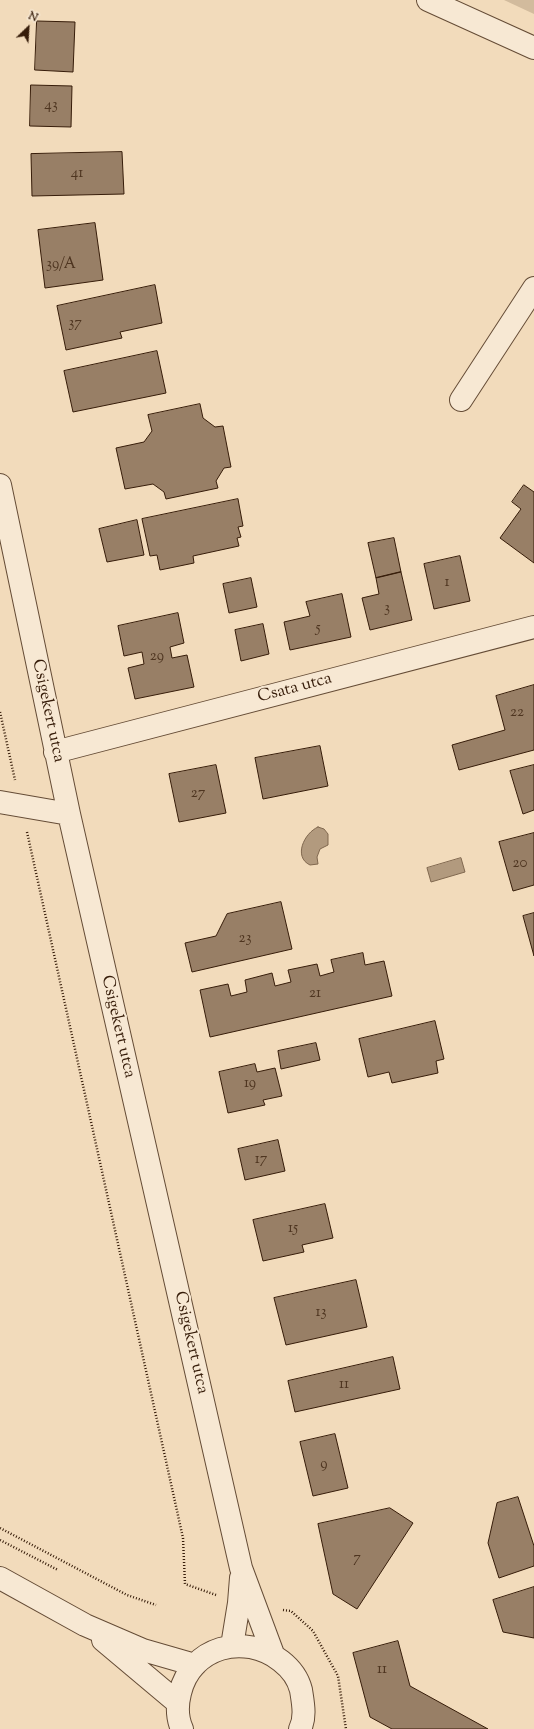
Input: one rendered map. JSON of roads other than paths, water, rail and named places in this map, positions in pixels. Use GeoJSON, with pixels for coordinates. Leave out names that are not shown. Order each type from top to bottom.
{"type":"FeatureCollection","features":[{"type":"Feature","properties":{"kind":"street"},"geometry":{"type":"LineString","coordinates":[[428,0],[534,48]]}},
{"type":"Feature","properties":{"kind":"street"},"geometry":{"type":"LineString","coordinates":[[461,400],[534,288]]}},
{"type":"Feature","properties":{"kind":"street","name":"Csigekert utca"},"geometry":{"type":"LineString","coordinates":[[0,485],[68,814],[241,1568]]}},
{"type":"Feature","properties":{"kind":"street","name":"Csata utca"},"geometry":{"type":"LineString","coordinates":[[55,752],[534,627]]}},
{"type":"Feature","properties":{"kind":"street"},"geometry":{"type":"LineString","coordinates":[[0,802],[68,814]]}},
{"type":"Feature","properties":{"kind":"street"},"geometry":{"type":"LineString","coordinates":[[232,1646],[239,1603],[241,1568]]}},
{"type":"Feature","properties":{"kind":"street"},"geometry":{"type":"LineString","coordinates":[[241,1568],[273,1654]]}},
{"type":"Feature","properties":{"kind":"street"},"geometry":{"type":"LineString","coordinates":[[0,1578],[85,1625],[143,1650],[195,1665]]}},
{"type":"Feature","properties":{"kind":"street"},"geometry":{"type":"LineString","coordinates":[[85,1625],[178,1703]]}},
{"type":"Feature","properties":{"kind":"street"},"geometry":{"type":"LineString","coordinates":[[182,1729],[179,1724],[178,1703],[182,1684],[195,1665],[205,1656],[221,1648],[232,1646],[249,1646],[261,1649],[273,1654],[289,1667],[299,1685],[304,1705],[302,1728]]}}]}
